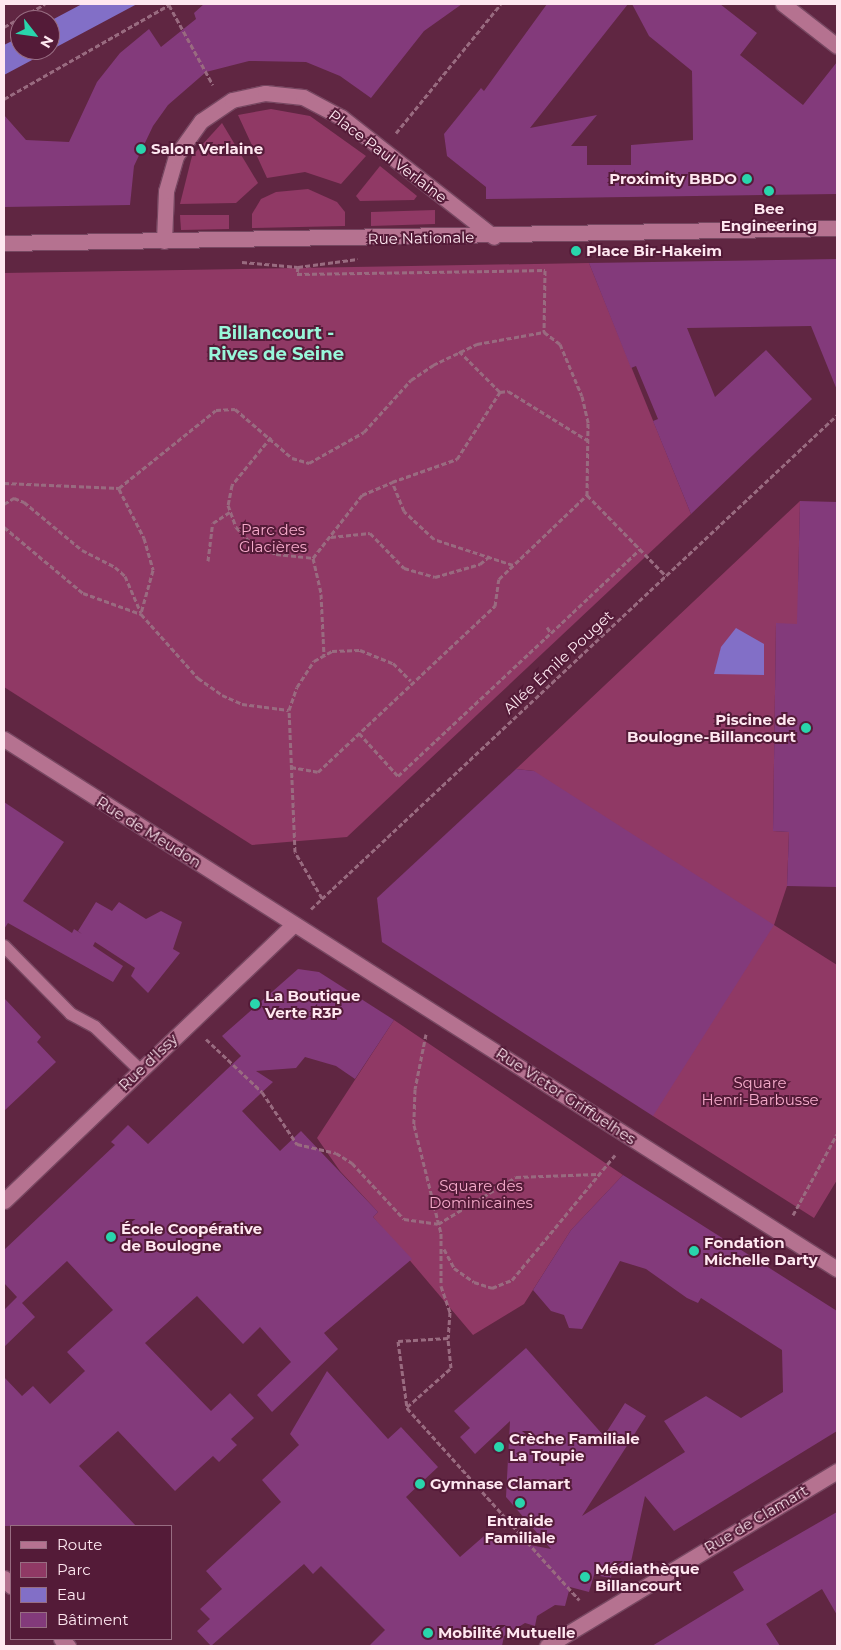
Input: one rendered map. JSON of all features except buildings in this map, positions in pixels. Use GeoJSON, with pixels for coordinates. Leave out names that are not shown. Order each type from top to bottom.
{"type":"FeatureCollection","features":[{"type":"Feature","properties":{"kind":"street"},"geometry":{"type":"LineString","coordinates":[[784,4],[837,46]]}},
{"type":"Feature","properties":{"kind":"street","name":"Place Paul Verlaine"},"geometry":{"type":"LineString","coordinates":[[164,241],[166,192],[176,156],[201,120],[226,104],[265,93],[304,96],[341,117],[494,237]]}},
{"type":"Feature","properties":{"kind":"street","name":"Rue Nationale"},"geometry":{"type":"LineString","coordinates":[[4,243],[494,237],[837,228]]}},
{"type":"Feature","properties":{"kind":"street","name":"Rue de Meudon"},"geometry":{"type":"LineString","coordinates":[[4,739],[294,924]]}},
{"type":"Feature","properties":{"kind":"street","name":"Rue Victor Griffuelhes"},"geometry":{"type":"LineString","coordinates":[[294,924],[781,1232],[837,1270]]}},
{"type":"Feature","properties":{"kind":"street","name":"Rue d'Issy"},"geometry":{"type":"LineString","coordinates":[[4,1201],[188,1023],[294,924]]}},
{"type":"Feature","properties":{"kind":"street","name":"Rue de Clamart"},"geometry":{"type":"LineString","coordinates":[[547,1646],[837,1471]]}},
{"type":"Feature","properties":{"kind":"lane"},"geometry":{"type":"LineString","coordinates":[[4,946],[71,1014],[95,1027],[140,1070]]}},
{"type":"Feature","properties":{"kind":"path"},"geometry":{"type":"LineString","coordinates":[[4,26],[45,4]]}},
{"type":"Feature","properties":{"kind":"path"},"geometry":{"type":"LineString","coordinates":[[4,99],[169,4],[226,104]]}},
{"type":"Feature","properties":{"kind":"path"},"geometry":{"type":"LineString","coordinates":[[383,150],[501,4]]}},
{"type":"Feature","properties":{"kind":"path"},"geometry":{"type":"LineString","coordinates":[[298,267],[297,274],[545,270],[544,332]]}},
{"type":"Feature","properties":{"kind":"path"},"geometry":{"type":"LineString","coordinates":[[4,483],[119,488],[216,410],[235,409],[271,437],[292,458],[309,462],[364,432],[411,380],[459,351],[544,332],[560,344],[572,365],[588,423],[587,496],[499,579],[495,606],[411,681],[318,772],[291,767]]}},
{"type":"Feature","properties":{"kind":"path"},"geometry":{"type":"LineString","coordinates":[[459,351],[500,392]]}},
{"type":"Feature","properties":{"kind":"path"},"geometry":{"type":"LineString","coordinates":[[500,392],[508,391],[588,440]]}},
{"type":"Feature","properties":{"kind":"path"},"geometry":{"type":"LineString","coordinates":[[312,558],[331,537],[362,495],[392,482],[457,459],[500,392]]}},
{"type":"Feature","properties":{"kind":"path","name":"Allée Émile Pouget"},"geometry":{"type":"LineString","coordinates":[[294,924],[837,415]]}},
{"type":"Feature","properties":{"kind":"path"},"geometry":{"type":"LineString","coordinates":[[271,437],[232,484],[230,512],[250,542],[276,554],[312,558]]}},
{"type":"Feature","properties":{"kind":"path"},"geometry":{"type":"LineString","coordinates":[[392,482],[404,511],[434,539],[491,555],[514,566]]}},
{"type":"Feature","properties":{"kind":"path"},"geometry":{"type":"LineString","coordinates":[[119,488],[144,538],[152,570],[141,614]]}},
{"type":"Feature","properties":{"kind":"path"},"geometry":{"type":"LineString","coordinates":[[587,496],[666,576]]}},
{"type":"Feature","properties":{"kind":"path"},"geometry":{"type":"LineString","coordinates":[[4,504],[14,498],[24,502],[82,550],[115,567],[125,576],[141,614],[198,678],[222,695],[242,704],[289,710]]}},
{"type":"Feature","properties":{"kind":"path"},"geometry":{"type":"LineString","coordinates":[[208,561],[213,523],[230,512]]}},
{"type":"Feature","properties":{"kind":"path"},"geometry":{"type":"LineString","coordinates":[[4,527],[84,593],[141,614]]}},
{"type":"Feature","properties":{"kind":"path"},"geometry":{"type":"LineString","coordinates":[[331,537],[370,533],[404,568],[428,576],[480,564],[491,555]]}},
{"type":"Feature","properties":{"kind":"path"},"geometry":{"type":"LineString","coordinates":[[359,733],[398,776],[640,549]]}},
{"type":"Feature","properties":{"kind":"path"},"geometry":{"type":"LineString","coordinates":[[312,558],[321,594],[324,655]]}},
{"type":"Feature","properties":{"kind":"path"},"geometry":{"type":"LineString","coordinates":[[547,627],[551,632]]}},
{"type":"Feature","properties":{"kind":"path"},"geometry":{"type":"LineString","coordinates":[[322,898],[296,852],[289,710],[297,687],[314,661],[324,655],[360,650],[392,663],[411,681]]}},
{"type":"Feature","properties":{"kind":"path"},"geometry":{"type":"LineString","coordinates":[[436,1013],[424,1039],[415,1089],[414,1125],[444,1249],[454,1268],[474,1282],[492,1288],[512,1280],[628,1136]]}},
{"type":"Feature","properties":{"kind":"path"},"geometry":{"type":"LineString","coordinates":[[188,1023],[262,1092],[297,1144],[336,1153],[352,1163],[404,1219],[438,1224],[516,1177],[598,1174]]}},
{"type":"Feature","properties":{"kind":"path"},"geometry":{"type":"LineString","coordinates":[[781,1232],[837,1134]]}},
{"type":"Feature","properties":{"kind":"path"},"geometry":{"type":"LineString","coordinates":[[407,1408],[451,1368],[448,1338],[450,1312],[441,1286],[444,1249]]}},
{"type":"Feature","properties":{"kind":"path"},"geometry":{"type":"LineString","coordinates":[[448,1338],[398,1341],[407,1408],[595,1617]]}},
{"type":"Feature","properties":{"kind":"green space"},"geometry":{"type":"Polygon","coordinates":[[[271,109],[310,116],[366,156],[341,184],[305,172],[267,178],[238,115],[271,109]]]}},
{"type":"Feature","properties":{"kind":"green space"},"geometry":{"type":"Polygon","coordinates":[[[222,123],[258,183],[236,203],[180,204],[192,156],[222,123]]]}},
{"type":"Feature","properties":{"kind":"green space"},"geometry":{"type":"Polygon","coordinates":[[[380,166],[417,196],[414,200],[360,201],[356,196],[380,166]]]}},
{"type":"Feature","properties":{"kind":"green space"},"geometry":{"type":"Polygon","coordinates":[[[308,189],[337,202],[345,212],[345,226],[252,228],[252,214],[261,199],[276,192],[308,189]]]}},
{"type":"Feature","properties":{"kind":"green space"},"geometry":{"type":"Polygon","coordinates":[[[435,210],[435,224],[371,226],[371,212],[435,210]]]}},
{"type":"Feature","properties":{"kind":"green space"},"geometry":{"type":"Polygon","coordinates":[[[180,215],[229,215],[229,229],[181,230],[180,215]]]}},
{"type":"Feature","properties":{"kind":"green space","name":"Parc des Glacières"},"geometry":{"type":"Polygon","coordinates":[[[589,263],[691,514],[347,837],[252,845],[4,687],[4,273],[589,263]]]}},
{"type":"Feature","properties":{"kind":"green space","name":"Square Henri-Barbusse"},"geometry":{"type":"Polygon","coordinates":[[[800,501],[798,591],[813,624],[776,624],[773,831],[789,832],[787,886],[774,925],[837,965],[837,1180],[814,1218],[653,1116],[534,771],[516,769],[800,501]]]}},
{"type":"Feature","properties":{"kind":"green space","name":"Square des Dominicaines"},"geometry":{"type":"Polygon","coordinates":[[[394,1020],[623,1175],[571,1230],[524,1304],[473,1335],[373,1217],[378,1212],[340,1171],[317,1138],[394,1020]]]}},
{"type":"Feature","properties":{"kind":"water"},"geometry":{"type":"Polygon","coordinates":[[[82,4],[137,4],[60,45],[60,16],[82,4]]]}},
{"type":"Feature","properties":{"kind":"water"},"geometry":{"type":"Polygon","coordinates":[[[10,42],[10,60],[32,60],[4,75],[4,45],[10,42]]]}},
{"type":"Feature","properties":{"kind":"water"},"geometry":{"type":"Polygon","coordinates":[[[736,628],[764,644],[764,675],[714,674],[721,647],[736,628]]]}},
{"type":"Feature","properties":{"kind":"place","name":"Salon Verlaine"},"geometry":{"type":"Point","coordinates":[141,149]}},
{"type":"Feature","properties":{"kind":"place","name":"Proximity BBDO"},"geometry":{"type":"Point","coordinates":[747,179]}},
{"type":"Feature","properties":{"kind":"place","name":"Bee Engineering"},"geometry":{"type":"Point","coordinates":[769,191]}},
{"type":"Feature","properties":{"kind":"place","name":"Place Bir-Hakeim"},"geometry":{"type":"Point","coordinates":[576,251]}},
{"type":"Feature","properties":{"kind":"place","name":"Piscine de Boulogne-Billancourt"},"geometry":{"type":"Point","coordinates":[806,728]}},
{"type":"Feature","properties":{"kind":"place","name":"La Boutique Verte R3P"},"geometry":{"type":"Point","coordinates":[255,1004]}},
{"type":"Feature","properties":{"kind":"place","name":"École Coopérative de Boulogne"},"geometry":{"type":"Point","coordinates":[111,1237]}},
{"type":"Feature","properties":{"kind":"place","name":"Fondation Michelle Darty"},"geometry":{"type":"Point","coordinates":[694,1251]}},
{"type":"Feature","properties":{"kind":"place","name":"Crèche Familiale La Toupie"},"geometry":{"type":"Point","coordinates":[499,1447]}},
{"type":"Feature","properties":{"kind":"place","name":"Gymnase Clamart"},"geometry":{"type":"Point","coordinates":[420,1484]}},
{"type":"Feature","properties":{"kind":"place","name":"Entraide Familiale"},"geometry":{"type":"Point","coordinates":[520,1503]}},
{"type":"Feature","properties":{"kind":"place","name":"Médiathèque Billancourt"},"geometry":{"type":"Point","coordinates":[585,1577]}},
{"type":"Feature","properties":{"kind":"place","name":"Mobilité Mutuelle"},"geometry":{"type":"Point","coordinates":[428,1633]}},
{"type":"Feature","properties":{"kind":"district","name":"Billancourt - Rives de Seine"},"geometry":{"type":"Point","coordinates":[276,344]}}]}
